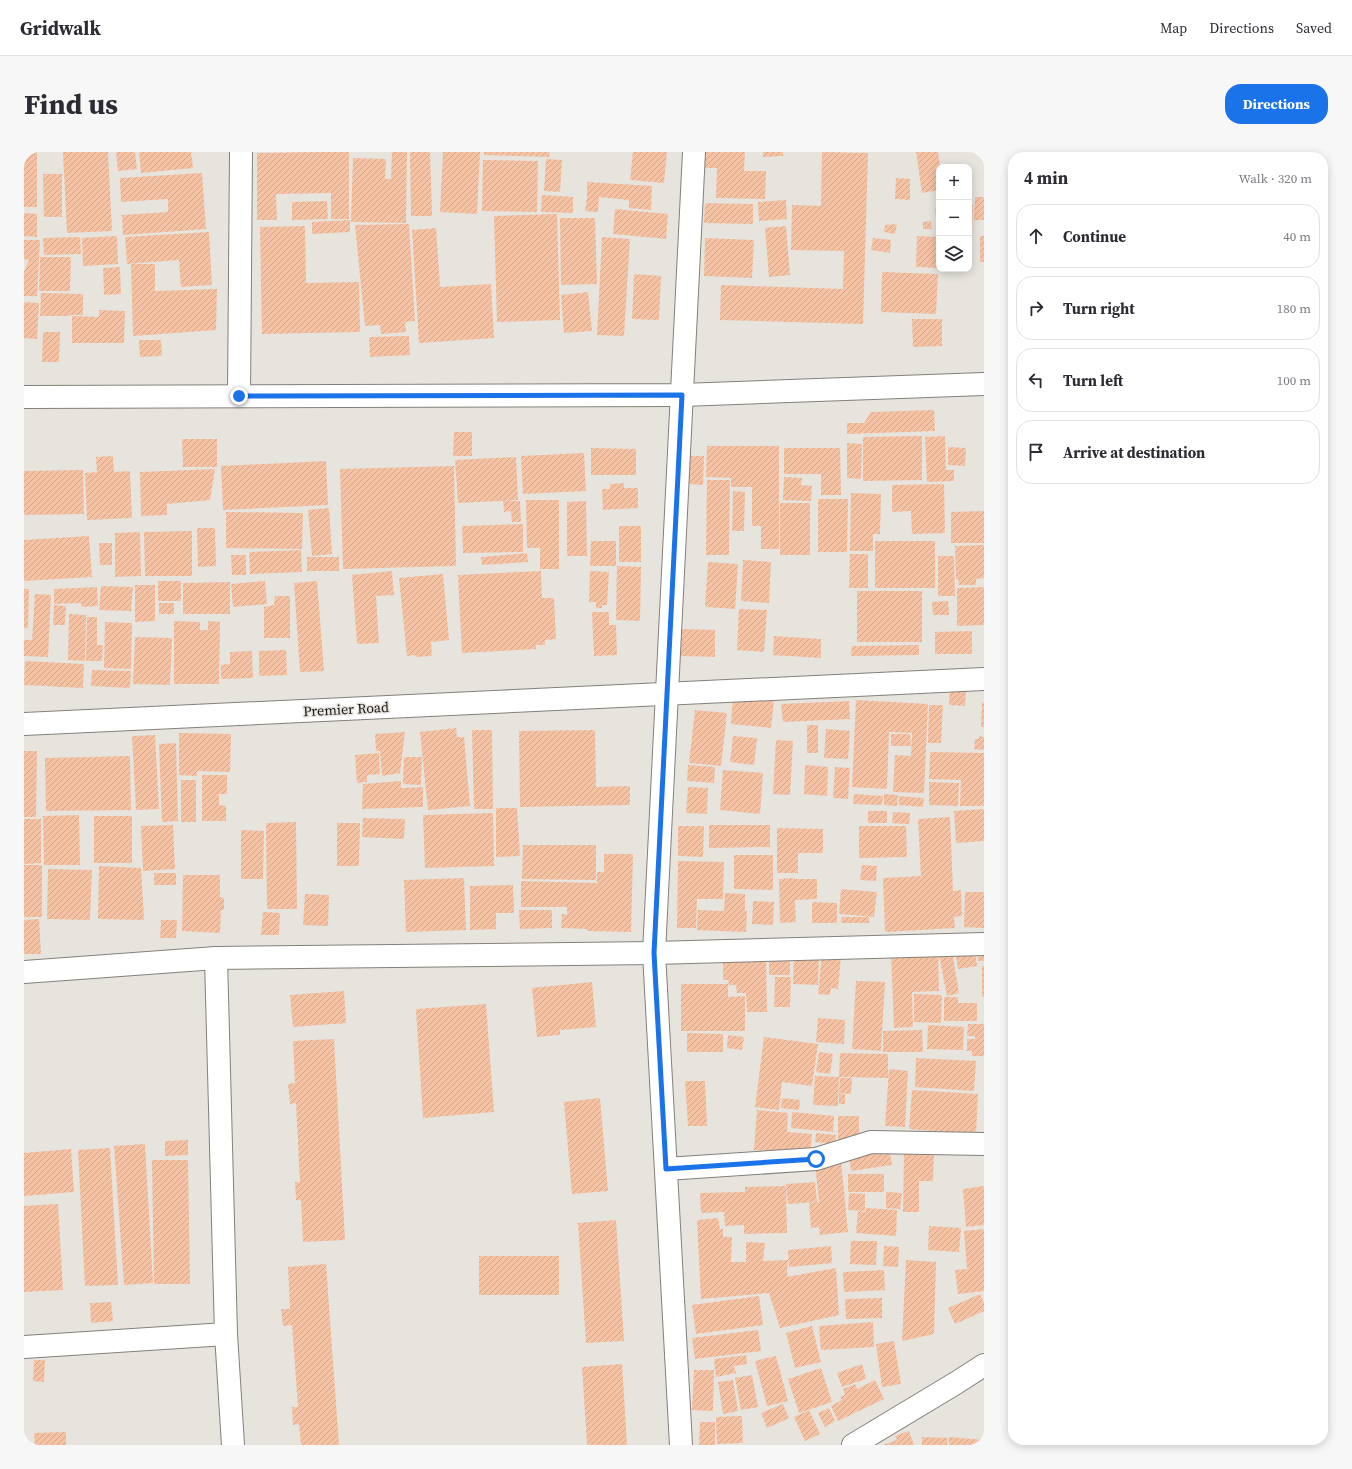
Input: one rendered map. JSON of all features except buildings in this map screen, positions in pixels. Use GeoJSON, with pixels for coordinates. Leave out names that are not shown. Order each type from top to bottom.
{"type":"FeatureCollection","features":[{"type":"Feature","properties":{"kind":"street"},"geometry":{"type":"LineString","coordinates":[[239,396],[241,152]]}},
{"type":"Feature","properties":{"kind":"street"},"geometry":{"type":"LineString","coordinates":[[681,1445],[654,953],[694,152]]}},
{"type":"Feature","properties":{"kind":"street"},"geometry":{"type":"LineString","coordinates":[[24,397],[682,395],[984,384]]}},
{"type":"Feature","properties":{"kind":"street","name":"Premier Road"},"geometry":{"type":"LineString","coordinates":[[24,724],[984,679]]}},
{"type":"Feature","properties":{"kind":"street"},"geometry":{"type":"LineString","coordinates":[[24,972],[216,958],[654,953],[984,944]]}},
{"type":"Feature","properties":{"kind":"street"},"geometry":{"type":"LineString","coordinates":[[216,958],[226,1334],[233,1445]]}},
{"type":"Feature","properties":{"kind":"street"},"geometry":{"type":"LineString","coordinates":[[666,1169],[816,1159],[870,1142],[984,1144]]}},
{"type":"Feature","properties":{"kind":"street"},"geometry":{"type":"LineString","coordinates":[[24,1347],[226,1334]]}},
{"type":"Feature","properties":{"kind":"street"},"geometry":{"type":"LineString","coordinates":[[853,1445],[984,1365]]}},
{"type":"Feature","properties":{"kind":"route"},"geometry":{"type":"LineString","coordinates":[[239,396],[682,395],[654,953],[666,1169],[816,1159]]}}]}
